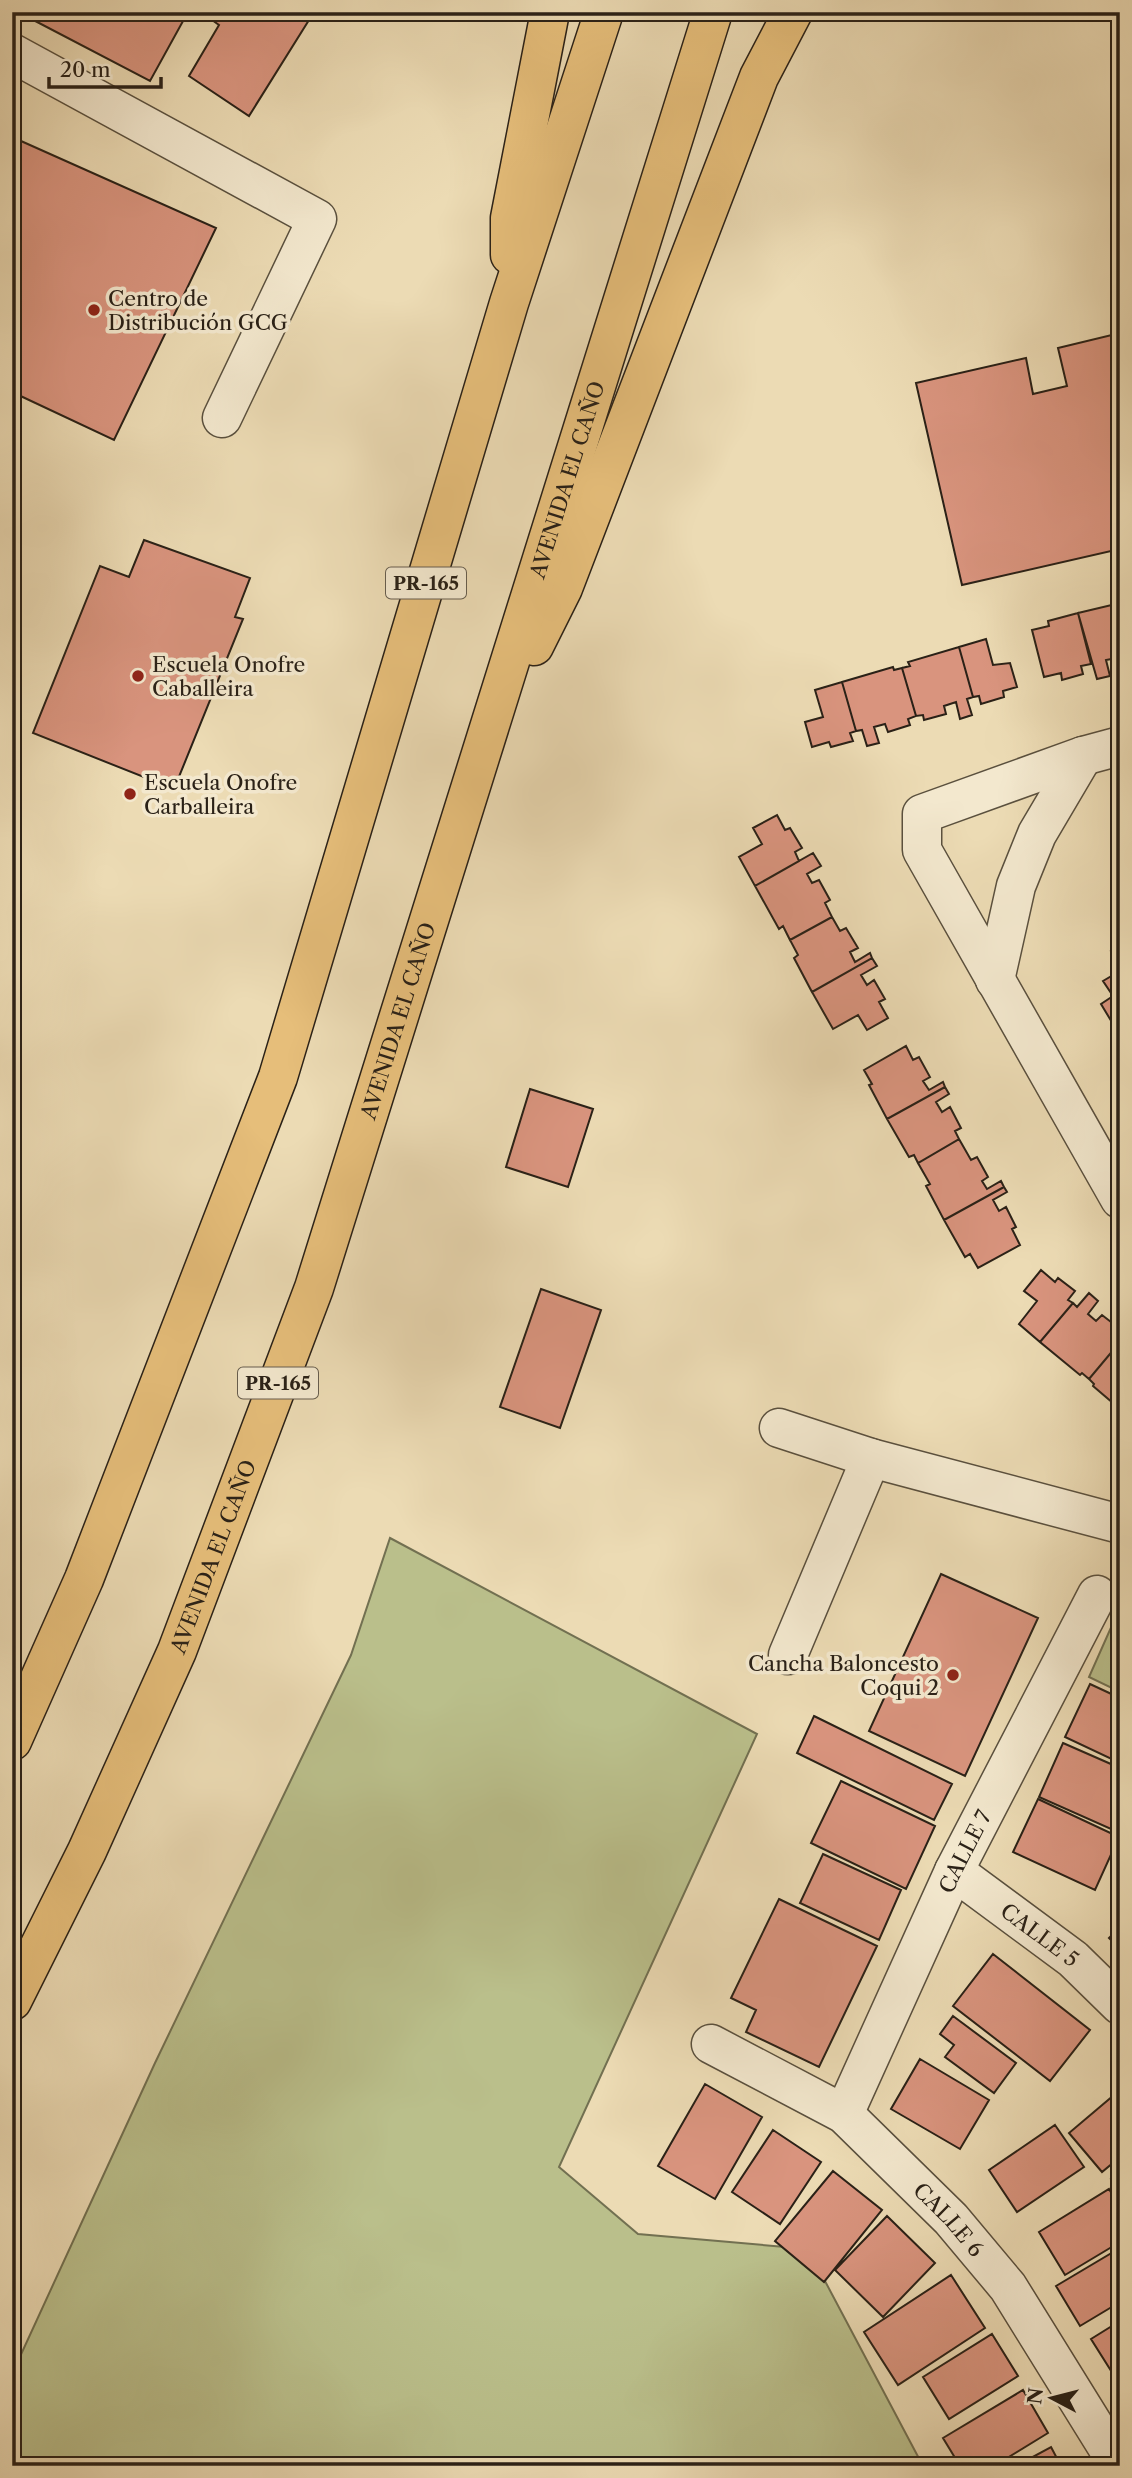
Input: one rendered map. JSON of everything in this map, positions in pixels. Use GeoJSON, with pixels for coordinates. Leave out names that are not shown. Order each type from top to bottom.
{"type":"FeatureCollection","features":[{"type":"Feature","properties":{"kind":"highway"},"geometry":{"type":"LineString","coordinates":[[509,303],[510,218],[550,12]]}},
{"type":"Feature","properties":{"kind":"highway","name":"PR-165"},"geometry":{"type":"LineString","coordinates":[[12,1741],[84,1579],[278,1077],[509,303],[604,12]]}},
{"type":"Feature","properties":{"kind":"highway","name":"AVENIDA EL CAÑO"},"geometry":{"type":"LineString","coordinates":[[12,2001],[87,1851],[177,1651],[314,1288],[713,12]]}},
{"type":"Feature","properties":{"kind":"highway"},"geometry":{"type":"LineString","coordinates":[[485,741],[563,588],[759,77],[793,12]]}},
{"type":"Feature","properties":{"kind":"street"},"geometry":{"type":"LineString","coordinates":[[12,53],[317,219],[222,418]]}},
{"type":"Feature","properties":{"kind":"street"},"geometry":{"type":"LineString","coordinates":[[1120,746],[1083,756],[922,814],[922,850],[1120,1199]]}},
{"type":"Feature","properties":{"kind":"street"},"geometry":{"type":"LineString","coordinates":[[995,981],[1016,886],[1037,834],[1083,756]]}},
{"type":"Feature","properties":{"kind":"street"},"geometry":{"type":"LineString","coordinates":[[779,1428],[871,1458],[1120,1524]]}},
{"type":"Feature","properties":{"kind":"street"},"geometry":{"type":"LineString","coordinates":[[788,1655],[871,1458]]}},
{"type":"Feature","properties":{"kind":"street","name":"CALLE 7"},"geometry":{"type":"LineString","coordinates":[[844,2114],[954,1871],[1097,1595]]}},
{"type":"Feature","properties":{"kind":"street","name":"CALLE 5"},"geometry":{"type":"LineString","coordinates":[[954,1871],[1073,1959],[1120,2006]]}},
{"type":"Feature","properties":{"kind":"street","name":"CALLE 6"},"geometry":{"type":"LineString","coordinates":[[711,2044],[844,2114],[951,2219],[1007,2287],[1119,2466]]}},
{"type":"Feature","properties":{"kind":"green space"},"geometry":{"type":"Polygon","coordinates":[[[390,1538],[757,1734],[559,2167],[638,2234],[808,2249],[923,2466],[12,2466],[12,2374],[155,2063],[351,1655],[390,1538]]]}},
{"type":"Feature","properties":{"kind":"green space"},"geometry":{"type":"Polygon","coordinates":[[[1113,1623],[1120,1623],[1120,1692],[1089,1677],[1113,1623]]]}},
{"type":"Feature","properties":{"kind":"building"},"geometry":{"type":"Polygon","coordinates":[[[18,12],[188,12],[150,81],[18,12]]]}},
{"type":"Feature","properties":{"kind":"building"},"geometry":{"type":"Polygon","coordinates":[[[207,12],[314,12],[249,116],[189,76],[219,25],[205,15],[207,12]]]}},
{"type":"Feature","properties":{"kind":"building","name":"Centro de Distribución GCG"},"geometry":{"type":"Polygon","coordinates":[[[12,137],[216,228],[114,440],[12,392],[12,137]]]}},
{"type":"Feature","properties":{"kind":"building"},"geometry":{"type":"Polygon","coordinates":[[[1120,333],[1120,549],[962,585],[916,383],[1026,358],[1033,394],[1067,386],[1058,348],[1120,333]]]}},
{"type":"Feature","properties":{"kind":"building","name":"Escuela Onofre Caballeira"},"geometry":{"type":"Polygon","coordinates":[[[144,540],[250,578],[235,617],[243,619],[174,789],[33,733],[100,566],[129,577],[144,540]]]}},
{"type":"Feature","properties":{"kind":"building"},"geometry":{"type":"Polygon","coordinates":[[[1120,603],[1120,666],[1117,658],[1106,660],[1110,676],[1097,679],[1078,613],[1120,603]]]}},
{"type":"Feature","properties":{"kind":"building"},"geometry":{"type":"Polygon","coordinates":[[[1078,613],[1091,664],[1081,666],[1083,674],[1062,680],[1061,673],[1044,677],[1032,630],[1049,626],[1048,621],[1078,613]]]}},
{"type":"Feature","properties":{"kind":"building"},"geometry":{"type":"Polygon","coordinates":[[[986,639],[993,665],[1010,663],[1017,687],[1003,691],[1004,697],[981,704],[979,696],[973,697],[959,647],[986,639]]]}},
{"type":"Feature","properties":{"kind":"building"},"geometry":{"type":"Polygon","coordinates":[[[959,647],[973,697],[967,699],[972,715],[960,719],[956,702],[944,706],[946,714],[924,720],[923,715],[916,716],[902,668],[910,666],[908,662],[959,647]]]}},
{"type":"Feature","properties":{"kind":"building"},"geometry":{"type":"Polygon","coordinates":[[[893,667],[894,670],[902,668],[916,716],[908,719],[910,725],[888,732],[885,724],[874,727],[879,743],[867,746],[862,730],[856,731],[842,682],[893,667]]]}},
{"type":"Feature","properties":{"kind":"building"},"geometry":{"type":"Polygon","coordinates":[[[842,682],[856,731],[850,733],[853,741],[831,747],[829,742],[812,747],[805,722],[823,717],[815,690],[842,682]]]}},
{"type":"Feature","properties":{"kind":"building"},"geometry":{"type":"Polygon","coordinates":[[[777,815],[785,830],[790,828],[802,848],[795,852],[799,861],[755,886],[739,857],[762,844],[753,828],[777,815]]]}},
{"type":"Feature","properties":{"kind":"building"},"geometry":{"type":"Polygon","coordinates":[[[813,853],[821,866],[807,874],[812,883],[819,880],[830,900],[825,903],[832,917],[790,940],[783,926],[779,929],[755,886],[813,853]]]}},
{"type":"Feature","properties":{"kind":"building"},"geometry":{"type":"Polygon","coordinates":[[[832,917],[840,931],[846,928],[858,948],[850,952],[855,962],[870,953],[872,958],[812,992],[794,958],[798,955],[790,940],[832,917]]]}},
{"type":"Feature","properties":{"kind":"building"},"geometry":{"type":"Polygon","coordinates":[[[1120,946],[1120,966],[1111,951],[1120,946]]]}},
{"type":"Feature","properties":{"kind":"building"},"geometry":{"type":"Polygon","coordinates":[[[872,958],[877,966],[861,975],[867,985],[874,980],[885,999],[879,1002],[888,1018],[867,1030],[858,1015],[833,1029],[812,992],[872,958]]]}},
{"type":"Feature","properties":{"kind":"building"},"geometry":{"type":"Polygon","coordinates":[[[1120,971],[1120,1025],[1117,1022],[1113,1024],[1101,1004],[1113,996],[1103,981],[1120,971]]]}},
{"type":"Feature","properties":{"kind":"building"},"geometry":{"type":"Polygon","coordinates":[[[906,1046],[913,1060],[919,1057],[930,1077],[923,1081],[929,1090],[943,1082],[945,1087],[887,1119],[864,1070],[906,1046]]]}},
{"type":"Feature","properties":{"kind":"building"},"geometry":{"type":"Polygon","coordinates":[[[945,1087],[949,1094],[936,1102],[942,1112],[950,1107],[961,1128],[955,1131],[959,1139],[918,1163],[914,1155],[909,1157],[887,1119],[945,1087]]]}},
{"type":"Feature","properties":{"kind":"building"},"geometry":{"type":"Polygon","coordinates":[[[530,1089],[593,1109],[568,1187],[506,1167],[530,1089]]]}},
{"type":"Feature","properties":{"kind":"building"},"geometry":{"type":"Polygon","coordinates":[[[959,1139],[971,1160],[977,1157],[988,1177],[982,1181],[987,1189],[1001,1181],[1004,1187],[944,1220],[926,1186],[930,1184],[918,1163],[959,1139]]]}},
{"type":"Feature","properties":{"kind":"building"},"geometry":{"type":"Polygon","coordinates":[[[1004,1187],[1007,1192],[993,1200],[999,1211],[1006,1207],[1016,1227],[1012,1229],[1020,1245],[978,1268],[970,1254],[965,1257],[944,1220],[1004,1187]]]}},
{"type":"Feature","properties":{"kind":"building"},"geometry":{"type":"Polygon","coordinates":[[[1041,1270],[1055,1282],[1058,1278],[1075,1291],[1068,1300],[1073,1303],[1040,1342],[1019,1324],[1037,1301],[1024,1291],[1041,1270]]]}},
{"type":"Feature","properties":{"kind":"building"},"geometry":{"type":"Polygon","coordinates":[[[541,1289],[601,1310],[560,1428],[500,1407],[541,1289]]]}},
{"type":"Feature","properties":{"kind":"building"},"geometry":{"type":"Polygon","coordinates":[[[1089,1293],[1098,1301],[1088,1314],[1096,1321],[1102,1315],[1120,1329],[1116,1335],[1120,1342],[1089,1379],[1082,1373],[1080,1375],[1040,1342],[1073,1303],[1077,1307],[1089,1293]]]}},
{"type":"Feature","properties":{"kind":"building"},"geometry":{"type":"Polygon","coordinates":[[[1120,1342],[1120,1409],[1093,1386],[1089,1379],[1120,1342]]]}},
{"type":"Feature","properties":{"kind":"building","name":"Cancha Baloncesto Coqui 2"},"geometry":{"type":"Polygon","coordinates":[[[941,1574],[1038,1618],[965,1776],[869,1731],[941,1574]]]}},
{"type":"Feature","properties":{"kind":"building"},"geometry":{"type":"Polygon","coordinates":[[[1090,1684],[1120,1698],[1120,1763],[1065,1737],[1090,1684]]]}},
{"type":"Feature","properties":{"kind":"building"},"geometry":{"type":"Polygon","coordinates":[[[814,1716],[952,1784],[934,1820],[797,1753],[814,1716]]]}},
{"type":"Feature","properties":{"kind":"building"},"geometry":{"type":"Polygon","coordinates":[[[1063,1743],[1120,1768],[1120,1833],[1039,1797],[1063,1743]]]}},
{"type":"Feature","properties":{"kind":"building"},"geometry":{"type":"Polygon","coordinates":[[[841,1781],[935,1826],[906,1889],[811,1843],[841,1781]]]}},
{"type":"Feature","properties":{"kind":"building"},"geometry":{"type":"Polygon","coordinates":[[[1038,1799],[1119,1837],[1095,1890],[1013,1852],[1038,1799]]]}},
{"type":"Feature","properties":{"kind":"building"},"geometry":{"type":"Polygon","coordinates":[[[823,1854],[901,1890],[879,1940],[800,1903],[823,1854]]]}},
{"type":"Feature","properties":{"kind":"building"},"geometry":{"type":"Polygon","coordinates":[[[779,1899],[877,1946],[819,2067],[746,2032],[756,2010],[731,1998],[779,1899]]]}},
{"type":"Feature","properties":{"kind":"building"},"geometry":{"type":"Polygon","coordinates":[[[1120,1927],[1120,1949],[1109,1938],[1120,1927]]]}},
{"type":"Feature","properties":{"kind":"building"},"geometry":{"type":"Polygon","coordinates":[[[993,1954],[1090,2030],[1050,2081],[953,2006],[993,1954]]]}},
{"type":"Feature","properties":{"kind":"building"},"geometry":{"type":"Polygon","coordinates":[[[953,2016],[1016,2063],[994,2093],[945,2057],[954,2045],[940,2034],[953,2016]]]}},
{"type":"Feature","properties":{"kind":"building"},"geometry":{"type":"Polygon","coordinates":[[[920,2059],[989,2100],[960,2149],[891,2109],[920,2059]]]}},
{"type":"Feature","properties":{"kind":"building"},"geometry":{"type":"Polygon","coordinates":[[[705,2084],[762,2117],[715,2199],[658,2166],[705,2084]]]}},
{"type":"Feature","properties":{"kind":"building"},"geometry":{"type":"Polygon","coordinates":[[[1120,2090],[1120,2157],[1102,2172],[1069,2133],[1120,2090]]]}},
{"type":"Feature","properties":{"kind":"building"},"geometry":{"type":"Polygon","coordinates":[[[1055,2125],[1084,2167],[1017,2212],[989,2170],[1055,2125]]]}},
{"type":"Feature","properties":{"kind":"building"},"geometry":{"type":"Polygon","coordinates":[[[773,2130],[821,2162],[780,2224],[732,2192],[773,2130]]]}},
{"type":"Feature","properties":{"kind":"building"},"geometry":{"type":"Polygon","coordinates":[[[833,2171],[882,2210],[824,2282],[775,2241],[833,2171]]]}},
{"type":"Feature","properties":{"kind":"building"},"geometry":{"type":"Polygon","coordinates":[[[1120,2173],[1120,2192],[1111,2179],[1120,2173]]]}},
{"type":"Feature","properties":{"kind":"building"},"geometry":{"type":"Polygon","coordinates":[[[1109,2189],[1120,2207],[1120,2242],[1065,2275],[1039,2232],[1109,2189]]]}},
{"type":"Feature","properties":{"kind":"building"},"geometry":{"type":"Polygon","coordinates":[[[887,2216],[935,2263],[883,2317],[835,2270],[887,2216]]]}},
{"type":"Feature","properties":{"kind":"building"},"geometry":{"type":"Polygon","coordinates":[[[1120,2248],[1120,2302],[1080,2326],[1056,2286],[1120,2248]]]}},
{"type":"Feature","properties":{"kind":"building"},"geometry":{"type":"Polygon","coordinates":[[[951,2275],[985,2328],[898,2385],[864,2332],[951,2275]]]}},
{"type":"Feature","properties":{"kind":"building"},"geometry":{"type":"Polygon","coordinates":[[[1120,2321],[1120,2385],[1091,2339],[1120,2321]]]}},
{"type":"Feature","properties":{"kind":"building"},"geometry":{"type":"Polygon","coordinates":[[[992,2334],[1018,2376],[949,2419],[923,2377],[992,2334]]]}},
{"type":"Feature","properties":{"kind":"building"},"geometry":{"type":"Polygon","coordinates":[[[1023,2390],[1048,2433],[994,2466],[960,2466],[943,2438],[1023,2390]]]}},
{"type":"Feature","properties":{"kind":"building"},"geometry":{"type":"Polygon","coordinates":[[[1051,2447],[1061,2466],[1016,2466],[1051,2447]]]}},
{"type":"Feature","properties":{"kind":"place","name":"Centro de Distribución GCG"},"geometry":{"type":"Point","coordinates":[94,310]}},
{"type":"Feature","properties":{"kind":"place","name":"Escuela Onofre Caballeira"},"geometry":{"type":"Point","coordinates":[138,676]}},
{"type":"Feature","properties":{"kind":"place","name":"Escuela Onofre Carballeira"},"geometry":{"type":"Point","coordinates":[130,794]}},
{"type":"Feature","properties":{"kind":"place","name":"Cancha Baloncesto Coqui 2"},"geometry":{"type":"Point","coordinates":[953,1675]}}]}
